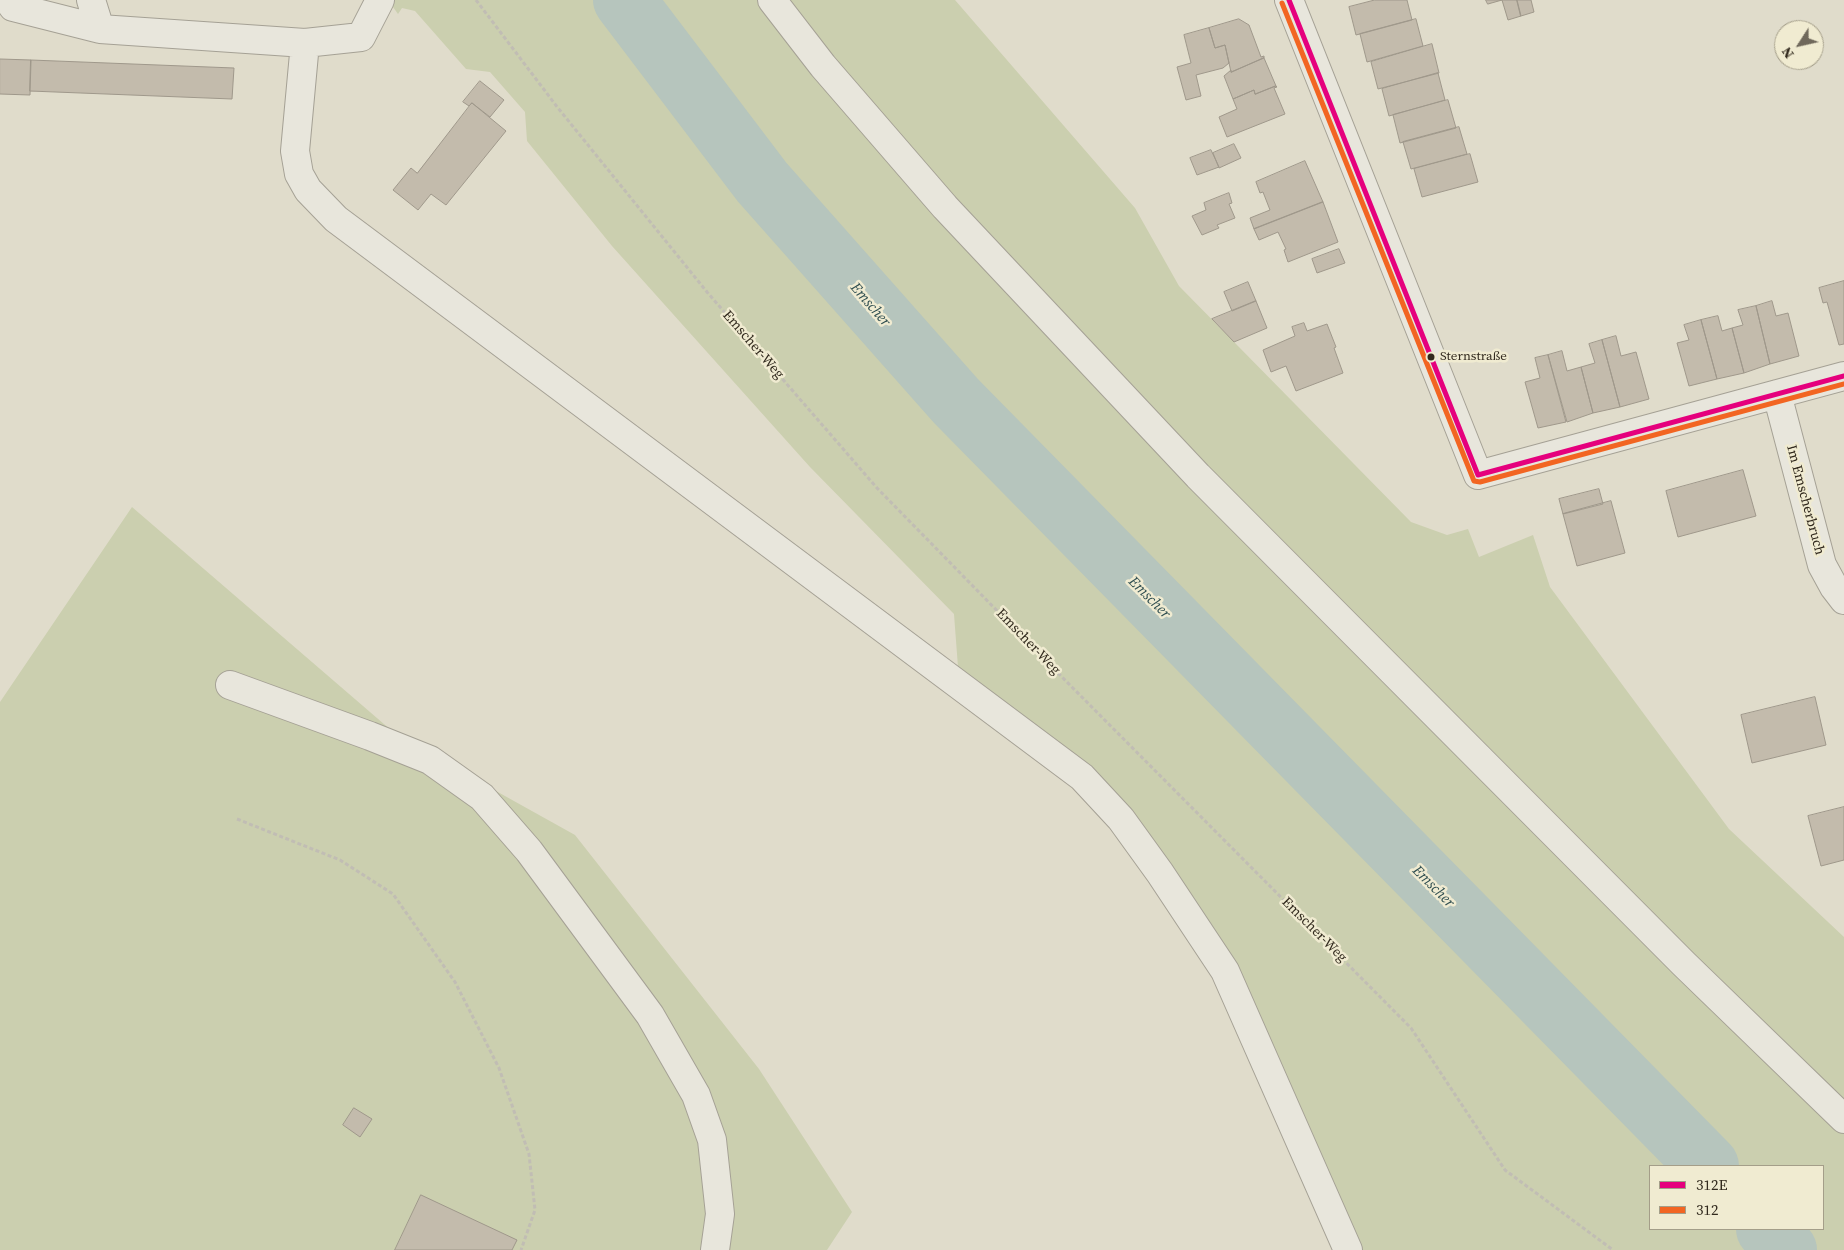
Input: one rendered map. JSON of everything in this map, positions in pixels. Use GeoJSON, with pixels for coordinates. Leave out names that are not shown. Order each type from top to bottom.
{"type":"FeatureCollection","features":[{"type":"Feature","properties":{"kind":"street"},"geometry":{"type":"LineString","coordinates":[[8,0],[13,7],[100,29],[305,43],[361,37],[380,0]]}},
{"type":"Feature","properties":{"kind":"street"},"geometry":{"type":"LineString","coordinates":[[91,0],[100,29]]}},
{"type":"Feature","properties":{"kind":"street"},"geometry":{"type":"LineString","coordinates":[[772,0],[822,66],[945,207],[1198,476],[1684,964],[1844,1119]]}},
{"type":"Feature","properties":{"kind":"street"},"geometry":{"type":"LineString","coordinates":[[1289,0],[1478,475],[1844,376]]}},
{"type":"Feature","properties":{"kind":"street"},"geometry":{"type":"LineString","coordinates":[[305,43],[295,151],[299,174],[308,190],[336,219],[1082,777],[1104,799],[1160,873],[1225,972],[1348,1250]]}},
{"type":"Feature","properties":{"kind":"street","name":"Im Emscherbruch"},"geometry":{"type":"LineString","coordinates":[[1776,394],[1822,564],[1834,587],[1844,600]]}},
{"type":"Feature","properties":{"kind":"street"},"geometry":{"type":"LineString","coordinates":[[230,685],[430,760],[482,797],[529,851],[650,1015],[696,1095],[712,1140],[720,1214],[715,1250]]}},
{"type":"Feature","properties":{"kind":"path","name":"Emscher-Weg"},"geometry":{"type":"LineString","coordinates":[[476,0],[558,108],[707,292],[877,488],[1411,1028],[1506,1170],[1613,1250]]}},
{"type":"Feature","properties":{"kind":"path"},"geometry":{"type":"LineString","coordinates":[[238,819],[340,860],[393,894],[456,982],[499,1068],[529,1154],[535,1210],[521,1250]]}},
{"type":"Feature","properties":{"kind":"green space"},"geometry":{"type":"Polygon","coordinates":[[[392,0],[955,0],[1135,208],[1179,286],[1411,522],[1447,535],[1468,529],[1479,557],[1533,535],[1550,587],[1729,829],[1844,937],[1844,1250],[1363,1250],[1289,1090],[1125,803],[1085,762],[958,667],[954,614],[810,467],[612,246],[527,141],[525,112],[490,72],[466,69],[415,11],[402,8],[398,14],[393,7],[392,0]]]}},
{"type":"Feature","properties":{"kind":"green space"},"geometry":{"type":"Polygon","coordinates":[[[132,507],[399,737],[575,835],[759,1069],[852,1212],[827,1250],[0,1250],[0,702],[132,507]]]}},
{"type":"Feature","properties":{"kind":"building"},"geometry":{"type":"Polygon","coordinates":[[[1375,0],[1407,0],[1412,20],[1356,35],[1349,7],[1375,0]]]}},
{"type":"Feature","properties":{"kind":"building"},"geometry":{"type":"Polygon","coordinates":[[[1486,0],[1502,0],[1488,4],[1486,0]]]}},
{"type":"Feature","properties":{"kind":"building"},"geometry":{"type":"Polygon","coordinates":[[[1502,0],[1517,0],[1521,16],[1508,20],[1502,0]]]}},
{"type":"Feature","properties":{"kind":"building"},"geometry":{"type":"Polygon","coordinates":[[[1517,0],[1531,0],[1534,12],[1521,16],[1517,0]]]}},
{"type":"Feature","properties":{"kind":"building"},"geometry":{"type":"Polygon","coordinates":[[[1239,19],[1249,25],[1261,57],[1264,56],[1264,58],[1231,72],[1225,45],[1215,48],[1209,28],[1239,19]]]}},
{"type":"Feature","properties":{"kind":"building"},"geometry":{"type":"Polygon","coordinates":[[[1416,19],[1423,46],[1367,62],[1360,34],[1416,19]]]}},
{"type":"Feature","properties":{"kind":"building"},"geometry":{"type":"Polygon","coordinates":[[[1209,28],[1215,48],[1225,45],[1229,63],[1223,68],[1196,75],[1201,96],[1186,100],[1177,67],[1191,63],[1184,35],[1209,28]]]}},
{"type":"Feature","properties":{"kind":"building"},"geometry":{"type":"Polygon","coordinates":[[[1432,44],[1439,73],[1378,89],[1371,62],[1432,44]]]}},
{"type":"Feature","properties":{"kind":"building"},"geometry":{"type":"Polygon","coordinates":[[[1264,58],[1276,86],[1255,94],[1254,90],[1233,99],[1224,76],[1231,70],[1231,72],[1264,58]]]}},
{"type":"Feature","properties":{"kind":"building"},"geometry":{"type":"Polygon","coordinates":[[[0,59],[31,60],[30,95],[0,94],[0,59]]]}},
{"type":"Feature","properties":{"kind":"building"},"geometry":{"type":"Polygon","coordinates":[[[31,60],[234,68],[232,99],[30,91],[31,60]]]}},
{"type":"Feature","properties":{"kind":"building"},"geometry":{"type":"Polygon","coordinates":[[[1438,73],[1445,100],[1389,116],[1382,89],[1438,73]]]}},
{"type":"Feature","properties":{"kind":"building"},"geometry":{"type":"Polygon","coordinates":[[[480,81],[504,100],[490,117],[472,103],[469,106],[463,102],[480,81]]]}},
{"type":"Feature","properties":{"kind":"building"},"geometry":{"type":"Polygon","coordinates":[[[1276,86],[1274,88],[1285,114],[1227,137],[1219,117],[1237,109],[1233,99],[1254,90],[1255,94],[1276,86]]]}},
{"type":"Feature","properties":{"kind":"building"},"geometry":{"type":"Polygon","coordinates":[[[1448,100],[1456,128],[1400,143],[1393,115],[1448,100]]]}},
{"type":"Feature","properties":{"kind":"building"},"geometry":{"type":"Polygon","coordinates":[[[472,103],[506,131],[446,205],[431,194],[418,210],[393,190],[411,168],[417,173],[472,103]]]}},
{"type":"Feature","properties":{"kind":"building"},"geometry":{"type":"Polygon","coordinates":[[[1459,127],[1467,154],[1411,169],[1403,142],[1459,127]]]}},
{"type":"Feature","properties":{"kind":"building"},"geometry":{"type":"Polygon","coordinates":[[[1234,144],[1241,158],[1219,168],[1213,153],[1234,144]]]}},
{"type":"Feature","properties":{"kind":"building"},"geometry":{"type":"Polygon","coordinates":[[[1211,150],[1219,167],[1197,175],[1190,158],[1211,150]]]}},
{"type":"Feature","properties":{"kind":"building"},"geometry":{"type":"Polygon","coordinates":[[[1470,154],[1478,182],[1422,197],[1414,169],[1470,154]]]}},
{"type":"Feature","properties":{"kind":"building"},"geometry":{"type":"Polygon","coordinates":[[[1305,161],[1323,202],[1254,229],[1250,218],[1270,210],[1263,192],[1260,193],[1256,182],[1305,161]]]}},
{"type":"Feature","properties":{"kind":"building"},"geometry":{"type":"Polygon","coordinates":[[[1229,193],[1232,203],[1229,204],[1235,218],[1217,225],[1219,228],[1202,235],[1192,216],[1206,210],[1204,203],[1229,193]]]}},
{"type":"Feature","properties":{"kind":"building"},"geometry":{"type":"Polygon","coordinates":[[[1323,202],[1338,242],[1288,262],[1284,250],[1286,249],[1278,232],[1259,240],[1254,229],[1323,202]]]}},
{"type":"Feature","properties":{"kind":"building"},"geometry":{"type":"Polygon","coordinates":[[[1339,249],[1345,263],[1317,273],[1312,259],[1339,249]]]}},
{"type":"Feature","properties":{"kind":"building"},"geometry":{"type":"Polygon","coordinates":[[[1844,281],[1844,344],[1839,345],[1827,302],[1823,303],[1819,288],[1844,281]]]}},
{"type":"Feature","properties":{"kind":"building"},"geometry":{"type":"Polygon","coordinates":[[[1248,282],[1256,301],[1232,311],[1224,292],[1248,282]]]}},
{"type":"Feature","properties":{"kind":"building"},"geometry":{"type":"Polygon","coordinates":[[[1256,301],[1267,328],[1234,342],[1212,319],[1256,301]]]}},
{"type":"Feature","properties":{"kind":"building"},"geometry":{"type":"Polygon","coordinates":[[[1772,301],[1776,316],[1788,313],[1799,356],[1770,364],[1756,306],[1772,301]]]}},
{"type":"Feature","properties":{"kind":"building"},"geometry":{"type":"Polygon","coordinates":[[[1756,306],[1770,364],[1744,373],[1732,328],[1743,325],[1738,310],[1756,306]]]}},
{"type":"Feature","properties":{"kind":"building"},"geometry":{"type":"Polygon","coordinates":[[[1718,316],[1722,331],[1732,328],[1744,373],[1717,379],[1701,320],[1718,316]]]}},
{"type":"Feature","properties":{"kind":"building"},"geometry":{"type":"Polygon","coordinates":[[[1701,320],[1717,379],[1689,386],[1677,343],[1689,340],[1684,325],[1701,320]]]}},
{"type":"Feature","properties":{"kind":"building"},"geometry":{"type":"Polygon","coordinates":[[[1304,323],[1307,331],[1327,324],[1343,373],[1296,391],[1286,366],[1271,372],[1263,350],[1295,336],[1292,327],[1304,323]]]}},
{"type":"Feature","properties":{"kind":"building"},"geometry":{"type":"Polygon","coordinates":[[[1616,336],[1621,356],[1636,352],[1649,399],[1620,407],[1602,340],[1616,336]]]}},
{"type":"Feature","properties":{"kind":"building"},"geometry":{"type":"Polygon","coordinates":[[[1602,340],[1620,407],[1593,413],[1581,367],[1595,363],[1589,344],[1602,340]]]}},
{"type":"Feature","properties":{"kind":"building"},"geometry":{"type":"Polygon","coordinates":[[[1562,351],[1567,371],[1581,367],[1593,413],[1567,422],[1548,355],[1562,351]]]}},
{"type":"Feature","properties":{"kind":"building"},"geometry":{"type":"Polygon","coordinates":[[[1548,355],[1566,422],[1538,428],[1525,382],[1540,378],[1535,358],[1548,355]]]}},
{"type":"Feature","properties":{"kind":"building"},"geometry":{"type":"Polygon","coordinates":[[[1743,470],[1756,516],[1678,537],[1666,491],[1743,470]]]}},
{"type":"Feature","properties":{"kind":"building"},"geometry":{"type":"Polygon","coordinates":[[[1599,489],[1603,504],[1563,514],[1559,499],[1599,489]]]}},
{"type":"Feature","properties":{"kind":"building"},"geometry":{"type":"Polygon","coordinates":[[[1611,501],[1625,553],[1577,566],[1563,514],[1611,501]]]}},
{"type":"Feature","properties":{"kind":"building"},"geometry":{"type":"Polygon","coordinates":[[[1815,697],[1826,745],[1752,763],[1741,715],[1815,697]]]}},
{"type":"Feature","properties":{"kind":"building"},"geometry":{"type":"Polygon","coordinates":[[[1844,807],[1844,860],[1821,866],[1808,816],[1844,807]]]}},
{"type":"Feature","properties":{"kind":"building"},"geometry":{"type":"Polygon","coordinates":[[[354,1108],[372,1119],[360,1137],[343,1125],[354,1108]]]}},
{"type":"Feature","properties":{"kind":"building"},"geometry":{"type":"Polygon","coordinates":[[[421,1195],[517,1240],[512,1250],[395,1250],[421,1195]]]}},
{"type":"Feature","properties":{"kind":"waterway","name":"Emscher"},"geometry":{"type":"LineString","coordinates":[[624,0],[762,182],[956,401],[1707,1165]]}},
{"type":"Feature","properties":{"kind":"waterway","name":"Emscher"},"geometry":{"type":"LineString","coordinates":[[1768,1230],[1786,1250]]}},
{"type":"Feature","properties":{"kind":"transit line","name":"312E"},"geometry":{"type":"LineString","coordinates":[[1289,0],[1478,475],[1844,376]]}},
{"type":"Feature","properties":{"kind":"transit line","name":"312"},"geometry":{"type":"LineString","coordinates":[[1282,3],[1474,481],[1480,482],[1844,384]]}},
{"type":"Feature","properties":{"kind":"place","name":"Sternstraße"},"geometry":{"type":"Point","coordinates":[1431,357]}}]}
